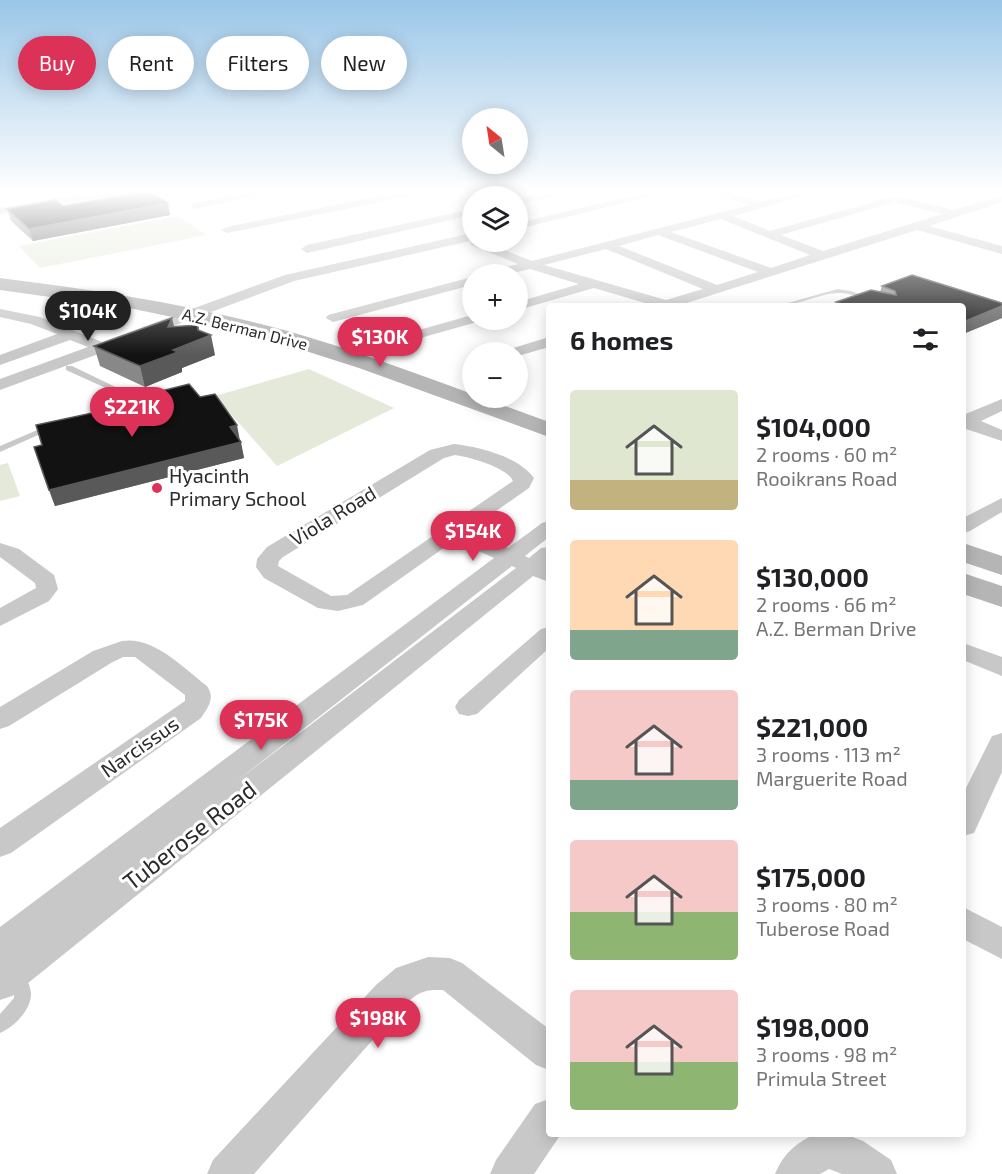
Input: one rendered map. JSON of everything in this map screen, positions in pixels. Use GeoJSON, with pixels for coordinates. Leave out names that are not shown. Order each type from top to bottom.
{"type":"FeatureCollection","features":[{"type":"Feature","properties":{"kind":"main road","name":"A.Z. Berman Drive"},"geometry":{"type":"LineString","coordinates":[[0,271],[70,279],[220,307],[342,336],[430,364]]}},
{"type":"Feature","properties":{"kind":"main road","name":"A.Z. Berman Drive"},"geometry":{"type":"LineString","coordinates":[[0,284],[111,299],[220,307],[258,330],[342,356],[546,429]]}},
{"type":"Feature","properties":{"kind":"main road"},"geometry":{"type":"LineString","coordinates":[[528,400],[546,406]]}},
{"type":"Feature","properties":{"kind":"main road"},"geometry":{"type":"LineString","coordinates":[[966,553],[1002,566]]}},
{"type":"Feature","properties":{"kind":"main road"},"geometry":{"type":"LineString","coordinates":[[966,584],[1002,597]]}},
{"type":"Feature","properties":{"kind":"street"},"geometry":{"type":"LineString","coordinates":[[307,249],[326,245]]}},
{"type":"Feature","properties":{"kind":"street"},"geometry":{"type":"LineString","coordinates":[[0,386],[328,270],[445,245]]}},
{"type":"Feature","properties":{"kind":"street"},"geometry":{"type":"LineString","coordinates":[[528,267],[613,245]]}},
{"type":"Feature","properties":{"kind":"street"},"geometry":{"type":"LineString","coordinates":[[695,245],[771,272]]}},
{"type":"Feature","properties":{"kind":"street"},"geometry":{"type":"LineString","coordinates":[[796,245],[823,256]]}},
{"type":"Feature","properties":{"kind":"street"},"geometry":{"type":"LineString","coordinates":[[675,303],[858,245]]}},
{"type":"Feature","properties":{"kind":"street"},"geometry":{"type":"LineString","coordinates":[[981,245],[1002,250]]}},
{"type":"Feature","properties":{"kind":"street"},"geometry":{"type":"LineString","coordinates":[[609,246],[716,289]]}},
{"type":"Feature","properties":{"kind":"street"},"geometry":{"type":"LineString","coordinates":[[501,252],[532,266],[656,303]]}},
{"type":"Feature","properties":{"kind":"street"},"geometry":{"type":"LineString","coordinates":[[333,318],[462,283]]}},
{"type":"Feature","properties":{"kind":"street"},"geometry":{"type":"LineString","coordinates":[[528,303],[594,284]]}},
{"type":"Feature","properties":{"kind":"street"},"geometry":{"type":"LineString","coordinates":[[0,313],[35,320],[106,349]]}},
{"type":"Feature","properties":{"kind":"street"},"geometry":{"type":"LineString","coordinates":[[0,324],[22,317]]}},
{"type":"Feature","properties":{"kind":"street"},"geometry":{"type":"LineString","coordinates":[[399,340],[462,322]]}},
{"type":"Feature","properties":{"kind":"street"},"geometry":{"type":"LineString","coordinates":[[0,360],[70,335]]}},
{"type":"Feature","properties":{"kind":"street"},"geometry":{"type":"LineString","coordinates":[[528,348],[546,343]]}},
{"type":"Feature","properties":{"kind":"street"},"geometry":{"type":"LineString","coordinates":[[0,394],[69,368],[106,349]]}},
{"type":"Feature","properties":{"kind":"street"},"geometry":{"type":"LineString","coordinates":[[966,421],[1002,404]]}},
{"type":"Feature","properties":{"kind":"street"},"geometry":{"type":"LineString","coordinates":[[966,423],[1002,436]]}},
{"type":"Feature","properties":{"kind":"street","name":"Viola Road"},"geometry":{"type":"LineString","coordinates":[[464,450],[511,468],[524,478],[522,484],[453,531],[355,600],[338,604],[326,603],[272,573],[267,567],[268,559],[275,552],[445,451],[464,450]]}},
{"type":"Feature","properties":{"kind":"street"},"geometry":{"type":"LineString","coordinates":[[966,525],[1002,504]]}},
{"type":"Feature","properties":{"kind":"street"},"geometry":{"type":"LineString","coordinates":[[453,531],[535,563]]}},
{"type":"Feature","properties":{"kind":"street","name":"Tuberose Road"},"geometry":{"type":"LineString","coordinates":[[8,978],[535,563],[546,535]]}},
{"type":"Feature","properties":{"kind":"street"},"geometry":{"type":"LineString","coordinates":[[0,549],[11,554],[47,583],[47,589],[41,596],[0,618]]}},
{"type":"Feature","properties":{"kind":"street","name":"Tuberose Road"},"geometry":{"type":"LineString","coordinates":[[0,947],[535,563]]}},
{"type":"Feature","properties":{"kind":"street"},"geometry":{"type":"LineString","coordinates":[[468,707],[546,638]]}},
{"type":"Feature","properties":{"kind":"street","name":"Narcissus"},"geometry":{"type":"LineString","coordinates":[[0,718],[102,657],[116,650],[131,647],[142,650],[198,692],[198,702],[192,711],[0,844]]}},
{"type":"Feature","properties":{"kind":"street"},"geometry":{"type":"LineString","coordinates":[[966,652],[1002,667]]}},
{"type":"Feature","properties":{"kind":"street"},"geometry":{"type":"LineString","coordinates":[[966,818],[1002,743]]}},
{"type":"Feature","properties":{"kind":"street"},"geometry":{"type":"LineString","coordinates":[[966,924],[1002,944]]}},
{"type":"Feature","properties":{"kind":"street"},"geometry":{"type":"LineString","coordinates":[[227,1174],[388,997],[408,979],[428,973],[450,974],[546,1050]]}},
{"type":"Feature","properties":{"kind":"street"},"geometry":{"type":"LineString","coordinates":[[510,1174],[546,1122]]}},
{"type":"Feature","properties":{"kind":"street"},"geometry":{"type":"LineString","coordinates":[[795,1174],[806,1160],[828,1149],[849,1155],[877,1174]]}},
{"type":"Feature","properties":{"kind":"lane"},"geometry":{"type":"LineString","coordinates":[[792,303],[838,291],[849,292],[880,303]]}},
{"type":"Feature","properties":{"kind":"lane"},"geometry":{"type":"LineString","coordinates":[[69,368],[122,392]]}},
{"type":"Feature","properties":{"kind":"lane"},"geometry":{"type":"LineString","coordinates":[[97,415],[126,413],[138,432]]}},
{"type":"Feature","properties":{"kind":"lane"},"geometry":{"type":"LineString","coordinates":[[0,449],[59,425]]}},
{"type":"Feature","properties":{"kind":"lane"},"geometry":{"type":"LineString","coordinates":[[0,1025],[22,1003],[24,989],[8,978]]}},
{"type":"Feature","properties":{"kind":"green space"},"geometry":{"type":"Polygon","coordinates":[[[25,245],[157,245],[40,268],[19,246],[25,245]]]}},
{"type":"Feature","properties":{"kind":"green space"},"geometry":{"type":"Polygon","coordinates":[[[309,369],[394,408],[277,466],[215,396],[309,369]]]}},
{"type":"Feature","properties":{"kind":"green space"},"geometry":{"type":"Polygon","coordinates":[[[8,463],[20,496],[0,501],[0,465],[8,463]]]}},
{"type":"Feature","properties":{"kind":"building"},"geometry":{"type":"Polygon","coordinates":[[[912,275],[1002,303],[1002,306],[966,321],[966,303],[836,302],[871,290],[896,295],[895,291],[882,286],[912,275]]]}},
{"type":"Feature","properties":{"kind":"building"},"geometry":{"type":"Polygon","coordinates":[[[172,318],[168,327],[198,325],[198,330],[211,335],[173,350],[178,352],[140,366],[94,346],[172,318]]]}},
{"type":"Feature","properties":{"kind":"building"},"geometry":{"type":"Polygon","coordinates":[[[189,384],[200,397],[215,394],[237,425],[230,427],[241,442],[49,490],[34,447],[42,445],[36,425],[115,408],[124,426],[168,415],[153,393],[189,384]]]}},
{"type":"Feature","properties":{"kind":"place","name":"Hyacinth Primary School"},"geometry":{"type":"Point","coordinates":[157,488]}}]}
